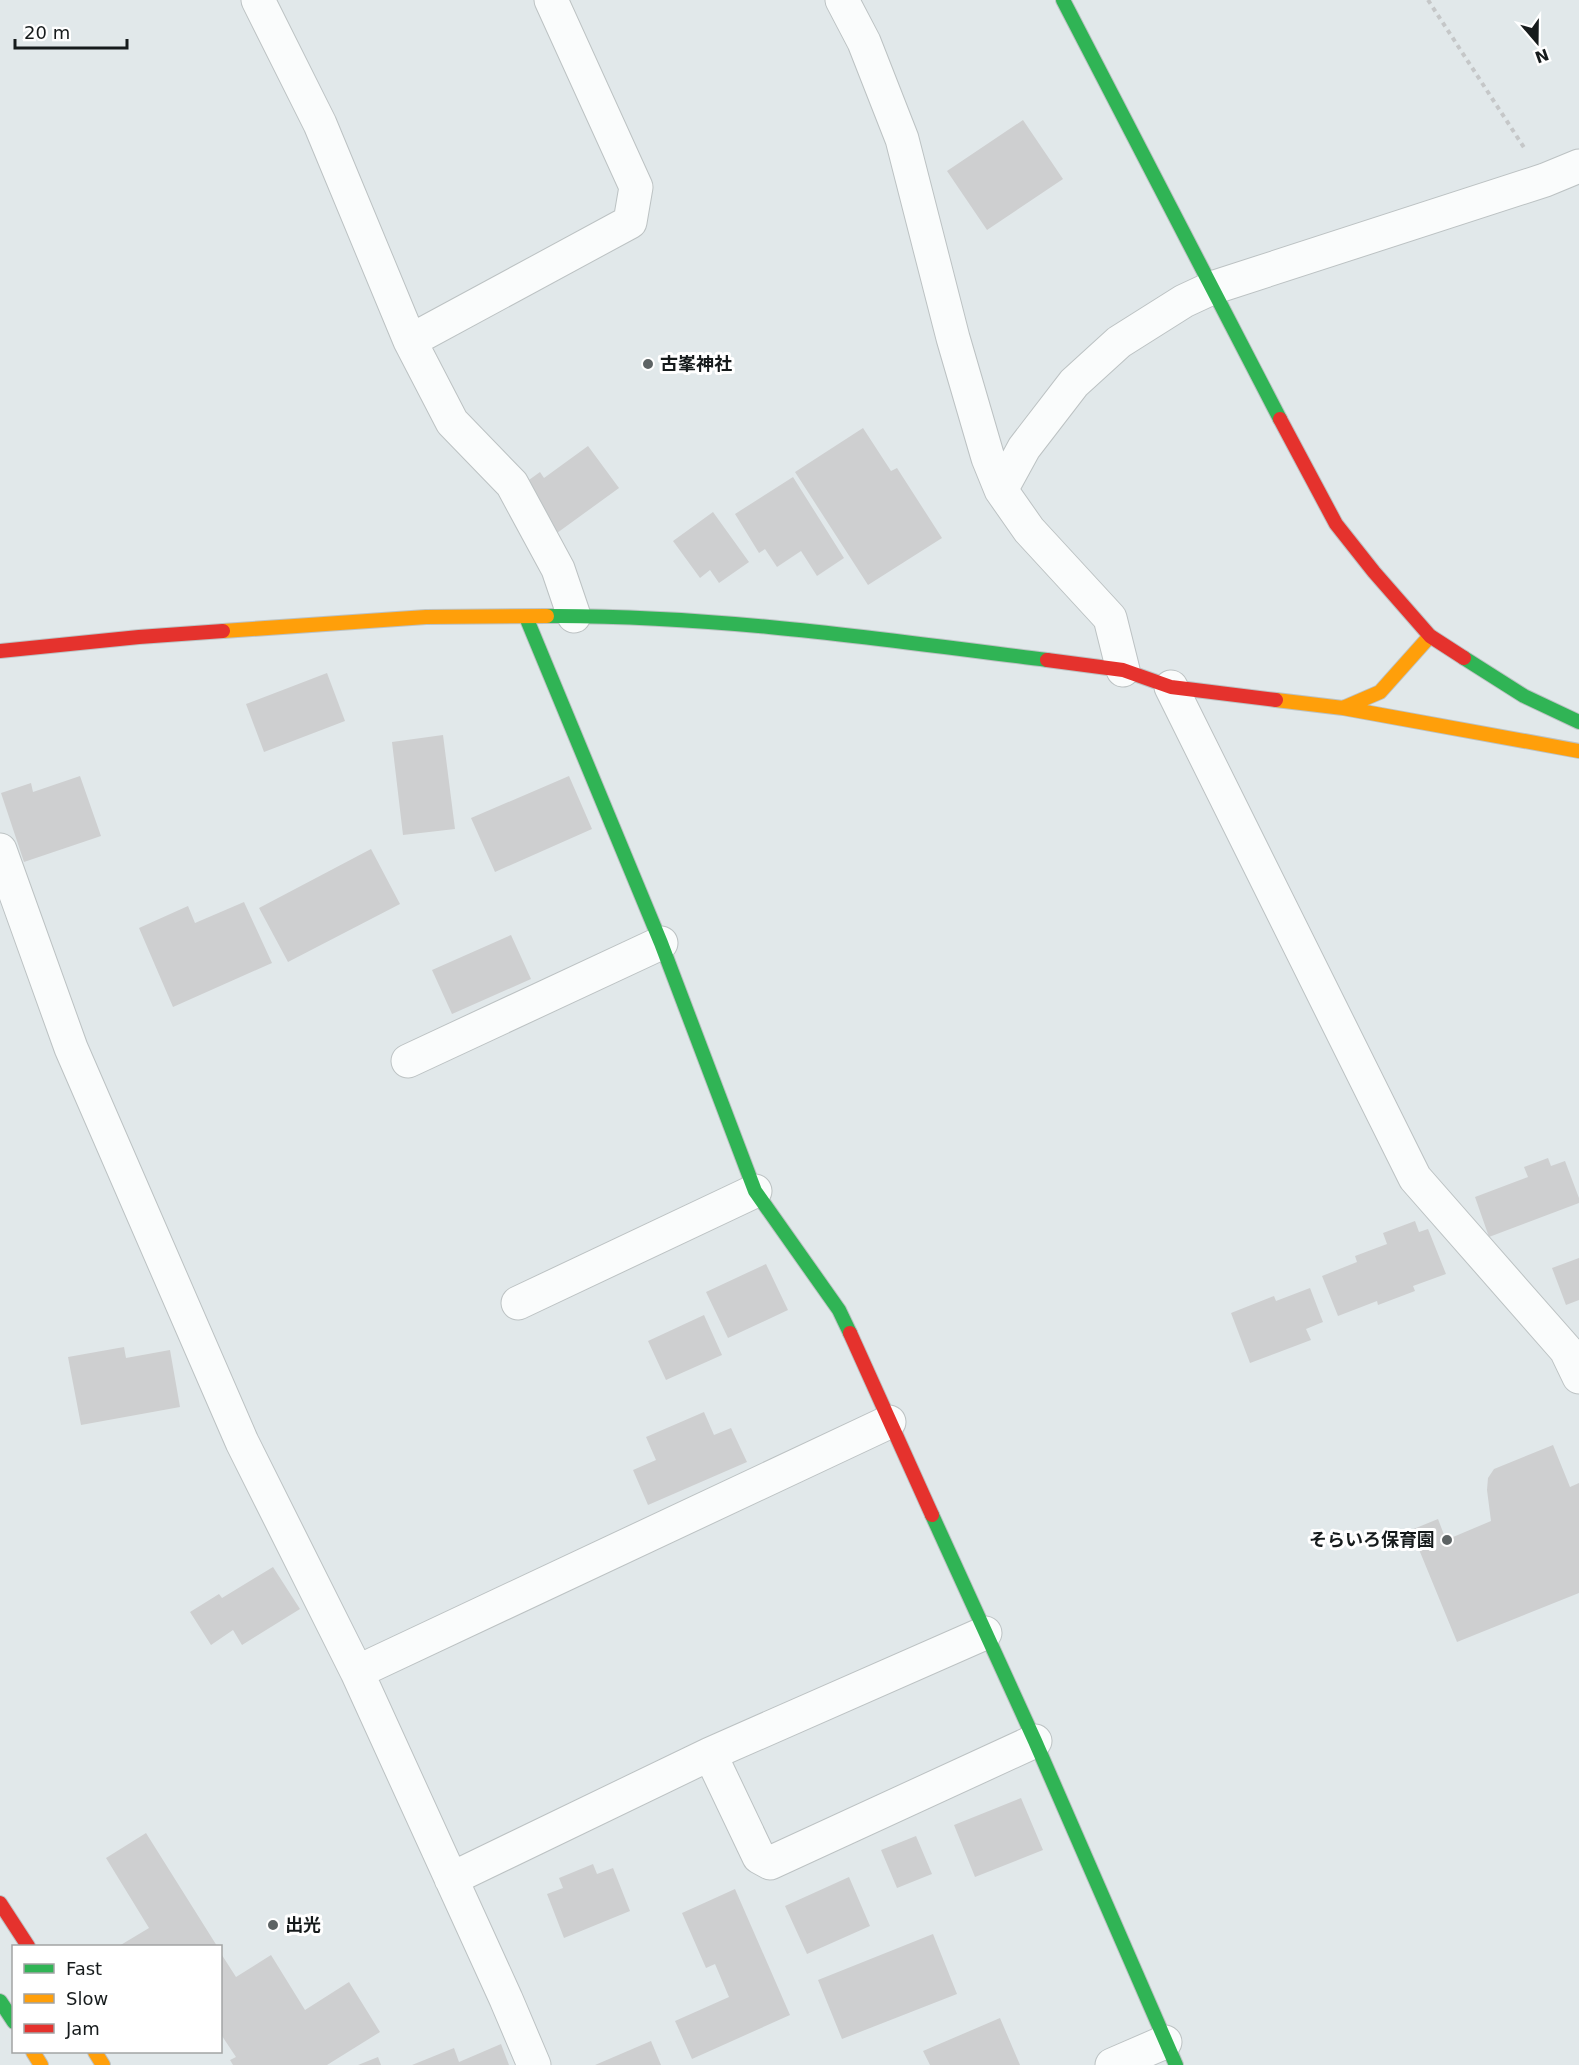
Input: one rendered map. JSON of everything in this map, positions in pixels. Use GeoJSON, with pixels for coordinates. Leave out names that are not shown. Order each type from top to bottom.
{"type":"FeatureCollection","features":[{"type":"Feature","properties":{"kind":"main road"},"geometry":{"type":"LineString","coordinates":[[1063,0],[1336,524],[1430,636],[1524,696],[1579,722]]}},
{"type":"Feature","properties":{"kind":"main road"},"geometry":{"type":"LineString","coordinates":[[0,651],[139,637],[426,617],[574,616],[696,621],[827,633],[1123,670],[1171,687],[1343,708],[1579,751]]}},
{"type":"Feature","properties":{"kind":"main road"},"geometry":{"type":"LineString","coordinates":[[526,617],[661,943],[754,1191],[839,1310],[1035,1741],[1170,2053]]}},
{"type":"Feature","properties":{"kind":"main road"},"geometry":{"type":"LineString","coordinates":[[1343,708],[1380,692],[1430,636]]}},
{"type":"Feature","properties":{"kind":"main road"},"geometry":{"type":"LineString","coordinates":[[0,1904],[27,1945]]}},
{"type":"Feature","properties":{"kind":"main road"},"geometry":{"type":"LineString","coordinates":[[0,2001],[12,2019]]}},
{"type":"Feature","properties":{"kind":"street"},"geometry":{"type":"LineString","coordinates":[[258,0],[320,124],[410,340],[452,422],[512,484],[558,569],[574,616]]}},
{"type":"Feature","properties":{"kind":"street"},"geometry":{"type":"LineString","coordinates":[[410,340],[630,222],[636,187],[551,0]]}},
{"type":"Feature","properties":{"kind":"street"},"geometry":{"type":"LineString","coordinates":[[842,0],[864,42],[902,139],[953,338],[988,458],[1001,490],[1029,530],[1110,618],[1123,670]]}},
{"type":"Feature","properties":{"kind":"street"},"geometry":{"type":"LineString","coordinates":[[1001,490],[1024,448],[1074,383],[1119,342],[1184,302],[1212,288],[1545,180],[1579,166]]}},
{"type":"Feature","properties":{"kind":"street"},"geometry":{"type":"LineString","coordinates":[[1171,687],[1415,1178],[1568,1334],[1566,1350],[1579,1377]]}},
{"type":"Feature","properties":{"kind":"street"},"geometry":{"type":"LineString","coordinates":[[0,850],[71,1048],[232,1420],[357,1672],[534,2065]]}},
{"type":"Feature","properties":{"kind":"street"},"geometry":{"type":"LineString","coordinates":[[408,1061],[661,943]]}},
{"type":"Feature","properties":{"kind":"street"},"geometry":{"type":"LineString","coordinates":[[518,1303],[754,1191]]}},
{"type":"Feature","properties":{"kind":"street"},"geometry":{"type":"LineString","coordinates":[[357,1672],[889,1422]]}},
{"type":"Feature","properties":{"kind":"street"},"geometry":{"type":"LineString","coordinates":[[451,1879],[710,1754],[986,1633]]}},
{"type":"Feature","properties":{"kind":"street"},"geometry":{"type":"LineString","coordinates":[[710,1754],[759,1857],[770,1863],[1035,1741]]}},
{"type":"Feature","properties":{"kind":"street"},"geometry":{"type":"LineString","coordinates":[[1112,2065],[1170,2053]]}},
{"type":"Feature","properties":{"kind":"path"},"geometry":{"type":"LineString","coordinates":[[1428,0],[1545,180]]}},
{"type":"Feature","properties":{"kind":"building"},"geometry":{"type":"Polygon","coordinates":[[[1023,120],[1063,179],[987,230],[947,171],[1023,120]]]}},
{"type":"Feature","properties":{"kind":"building"},"geometry":{"type":"Polygon","coordinates":[[[863,428],[891,471],[897,468],[942,538],[868,585],[795,472],[863,428]]]}},
{"type":"Feature","properties":{"kind":"building"},"geometry":{"type":"Polygon","coordinates":[[[588,446],[619,488],[557,533],[522,485],[540,472],[544,478],[588,446]]]}},
{"type":"Feature","properties":{"kind":"building"},"geometry":{"type":"Polygon","coordinates":[[[793,477],[844,558],[817,576],[801,551],[777,567],[765,549],[759,553],[735,514],[793,477]]]}},
{"type":"Feature","properties":{"kind":"building"},"geometry":{"type":"Polygon","coordinates":[[[713,512],[749,562],[719,583],[710,570],[700,578],[673,541],[713,512]]]}},
{"type":"Feature","properties":{"kind":"building"},"geometry":{"type":"Polygon","coordinates":[[[327,673],[345,721],[264,752],[246,704],[327,673]]]}},
{"type":"Feature","properties":{"kind":"building"},"geometry":{"type":"Polygon","coordinates":[[[443,735],[455,829],[403,835],[392,742],[443,735]]]}},
{"type":"Feature","properties":{"kind":"building"},"geometry":{"type":"Polygon","coordinates":[[[80,776],[101,836],[24,862],[1,793],[31,783],[33,792],[80,776]]]}},
{"type":"Feature","properties":{"kind":"building"},"geometry":{"type":"Polygon","coordinates":[[[569,776],[592,829],[495,872],[471,818],[569,776]]]}},
{"type":"Feature","properties":{"kind":"building"},"geometry":{"type":"Polygon","coordinates":[[[371,849],[400,904],[288,962],[259,908],[371,849]]]}},
{"type":"Feature","properties":{"kind":"building"},"geometry":{"type":"Polygon","coordinates":[[[244,902],[272,963],[173,1007],[139,928],[188,906],[195,923],[244,902]]]}},
{"type":"Feature","properties":{"kind":"building"},"geometry":{"type":"Polygon","coordinates":[[[511,935],[531,979],[452,1014],[432,970],[511,935]]]}},
{"type":"Feature","properties":{"kind":"building"},"geometry":{"type":"Polygon","coordinates":[[[1548,1158],[1551,1166],[1565,1161],[1579,1203],[1489,1237],[1475,1197],[1528,1177],[1524,1167],[1548,1158]]]}},
{"type":"Feature","properties":{"kind":"building"},"geometry":{"type":"Polygon","coordinates":[[[1415,1221],[1419,1232],[1428,1229],[1446,1274],[1413,1286],[1415,1291],[1378,1305],[1377,1301],[1338,1316],[1322,1276],[1357,1262],[1355,1256],[1387,1244],[1383,1233],[1415,1221]]]}},
{"type":"Feature","properties":{"kind":"building"},"geometry":{"type":"Polygon","coordinates":[[[1579,1258],[1579,1300],[1566,1305],[1552,1268],[1579,1258]]]}},
{"type":"Feature","properties":{"kind":"building"},"geometry":{"type":"Polygon","coordinates":[[[766,1264],[788,1310],[728,1338],[706,1292],[766,1264]]]}},
{"type":"Feature","properties":{"kind":"building"},"geometry":{"type":"Polygon","coordinates":[[[1310,1288],[1323,1322],[1306,1329],[1311,1340],[1250,1363],[1231,1313],[1274,1296],[1276,1301],[1310,1288]]]}},
{"type":"Feature","properties":{"kind":"building"},"geometry":{"type":"Polygon","coordinates":[[[704,1315],[722,1355],[666,1380],[648,1341],[704,1315]]]}},
{"type":"Feature","properties":{"kind":"building"},"geometry":{"type":"Polygon","coordinates":[[[124,1347],[126,1358],[170,1350],[180,1407],[81,1425],[68,1357],[124,1347]]]}},
{"type":"Feature","properties":{"kind":"building"},"geometry":{"type":"Polygon","coordinates":[[[704,1412],[714,1435],[731,1428],[747,1462],[648,1505],[633,1470],[656,1460],[646,1437],[704,1412]]]}},
{"type":"Feature","properties":{"kind":"building"},"geometry":{"type":"Polygon","coordinates":[[[1553,1445],[1570,1487],[1579,1483],[1579,1593],[1457,1642],[1411,1530],[1438,1519],[1446,1540],[1491,1521],[1487,1490],[1488,1478],[1494,1469],[1553,1445]]]}},
{"type":"Feature","properties":{"kind":"building"},"geometry":{"type":"Polygon","coordinates":[[[273,1567],[300,1609],[242,1645],[233,1630],[211,1645],[190,1612],[219,1594],[222,1598],[273,1567]]]}},
{"type":"Feature","properties":{"kind":"building"},"geometry":{"type":"Polygon","coordinates":[[[1021,1798],[1043,1850],[975,1877],[954,1825],[1021,1798]]]}},
{"type":"Feature","properties":{"kind":"building"},"geometry":{"type":"Polygon","coordinates":[[[146,1833],[216,1945],[121,1945],[149,1928],[106,1858],[146,1833]]]}},
{"type":"Feature","properties":{"kind":"building"},"geometry":{"type":"Polygon","coordinates":[[[916,1836],[932,1874],[897,1888],[881,1850],[916,1836]]]}},
{"type":"Feature","properties":{"kind":"building"},"geometry":{"type":"Polygon","coordinates":[[[593,1864],[597,1874],[613,1868],[630,1911],[564,1938],[547,1894],[563,1888],[559,1878],[593,1864]]]}},
{"type":"Feature","properties":{"kind":"building"},"geometry":{"type":"Polygon","coordinates":[[[849,1877],[870,1926],[807,1954],[785,1906],[849,1877]]]}},
{"type":"Feature","properties":{"kind":"building"},"geometry":{"type":"Polygon","coordinates":[[[735,1889],[790,2015],[692,2059],[675,2021],[729,1997],[715,1964],[706,1968],[682,1913],[735,1889]]]}},
{"type":"Feature","properties":{"kind":"building"},"geometry":{"type":"Polygon","coordinates":[[[933,1934],[957,1994],[842,2039],[818,1980],[933,1934]]]}},
{"type":"Feature","properties":{"kind":"building"},"geometry":{"type":"Polygon","coordinates":[[[222,1955],[236,1977],[271,1955],[305,2010],[349,1982],[380,2032],[327,2065],[233,2065],[230,2060],[236,2057],[222,2036],[222,1955]]]}},
{"type":"Feature","properties":{"kind":"building"},"geometry":{"type":"Polygon","coordinates":[[[1000,2018],[1020,2065],[930,2065],[923,2051],[1000,2018]]]}},
{"type":"Feature","properties":{"kind":"building"},"geometry":{"type":"Polygon","coordinates":[[[651,2041],[661,2065],[595,2065],[651,2041]]]}},
{"type":"Feature","properties":{"kind":"building"},"geometry":{"type":"Polygon","coordinates":[[[501,2044],[509,2065],[412,2065],[454,2048],[459,2062],[501,2044]]]}},
{"type":"Feature","properties":{"kind":"building"},"geometry":{"type":"Polygon","coordinates":[[[378,2057],[381,2065],[358,2065],[378,2057]]]}},
{"type":"Feature","properties":{"kind":"traffic: fast"},"geometry":{"type":"LineString","coordinates":[[1063,0],[1280,419]]}},
{"type":"Feature","properties":{"kind":"traffic: fast"},"geometry":{"type":"LineString","coordinates":[[547,616],[735,624],[1047,660]]}},
{"type":"Feature","properties":{"kind":"traffic: fast"},"geometry":{"type":"LineString","coordinates":[[526,617],[661,943],[755,1191],[839,1310],[850,1333]]}},
{"type":"Feature","properties":{"kind":"traffic: fast"},"geometry":{"type":"LineString","coordinates":[[1464,658],[1524,696],[1579,722]]}},
{"type":"Feature","properties":{"kind":"traffic: fast"},"geometry":{"type":"LineString","coordinates":[[932,1515],[1035,1741],[1176,2065]]}},
{"type":"Feature","properties":{"kind":"traffic: fast"},"geometry":{"type":"LineString","coordinates":[[0,2001],[12,2019]]}},
{"type":"Feature","properties":{"kind":"traffic: slow"},"geometry":{"type":"LineString","coordinates":[[223,631],[426,617],[547,616]]}},
{"type":"Feature","properties":{"kind":"traffic: slow"},"geometry":{"type":"LineString","coordinates":[[1276,700],[1343,708],[1380,692],[1430,636]]}},
{"type":"Feature","properties":{"kind":"traffic: slow"},"geometry":{"type":"LineString","coordinates":[[1343,708],[1579,751]]}},
{"type":"Feature","properties":{"kind":"traffic: slow"},"geometry":{"type":"LineString","coordinates":[[34,2053],[41,2065]]}},
{"type":"Feature","properties":{"kind":"traffic: slow"},"geometry":{"type":"LineString","coordinates":[[96,2053],[103,2065]]}},
{"type":"Feature","properties":{"kind":"traffic: jam"},"geometry":{"type":"LineString","coordinates":[[1280,419],[1336,524],[1430,636],[1464,658]]}},
{"type":"Feature","properties":{"kind":"traffic: jam"},"geometry":{"type":"LineString","coordinates":[[0,651],[223,631]]}},
{"type":"Feature","properties":{"kind":"traffic: jam"},"geometry":{"type":"LineString","coordinates":[[1047,660],[1123,670],[1171,687],[1276,700]]}},
{"type":"Feature","properties":{"kind":"traffic: jam"},"geometry":{"type":"LineString","coordinates":[[850,1333],[932,1515]]}},
{"type":"Feature","properties":{"kind":"traffic: jam"},"geometry":{"type":"LineString","coordinates":[[0,1903],[27,1945]]}},
{"type":"Feature","properties":{"kind":"place","name":"古峯神社"},"geometry":{"type":"Point","coordinates":[648,364]}},
{"type":"Feature","properties":{"kind":"place","name":"そらいろ保育園"},"geometry":{"type":"Point","coordinates":[1447,1540]}},
{"type":"Feature","properties":{"kind":"place","name":"出光"},"geometry":{"type":"Point","coordinates":[273,1925]}}]}
